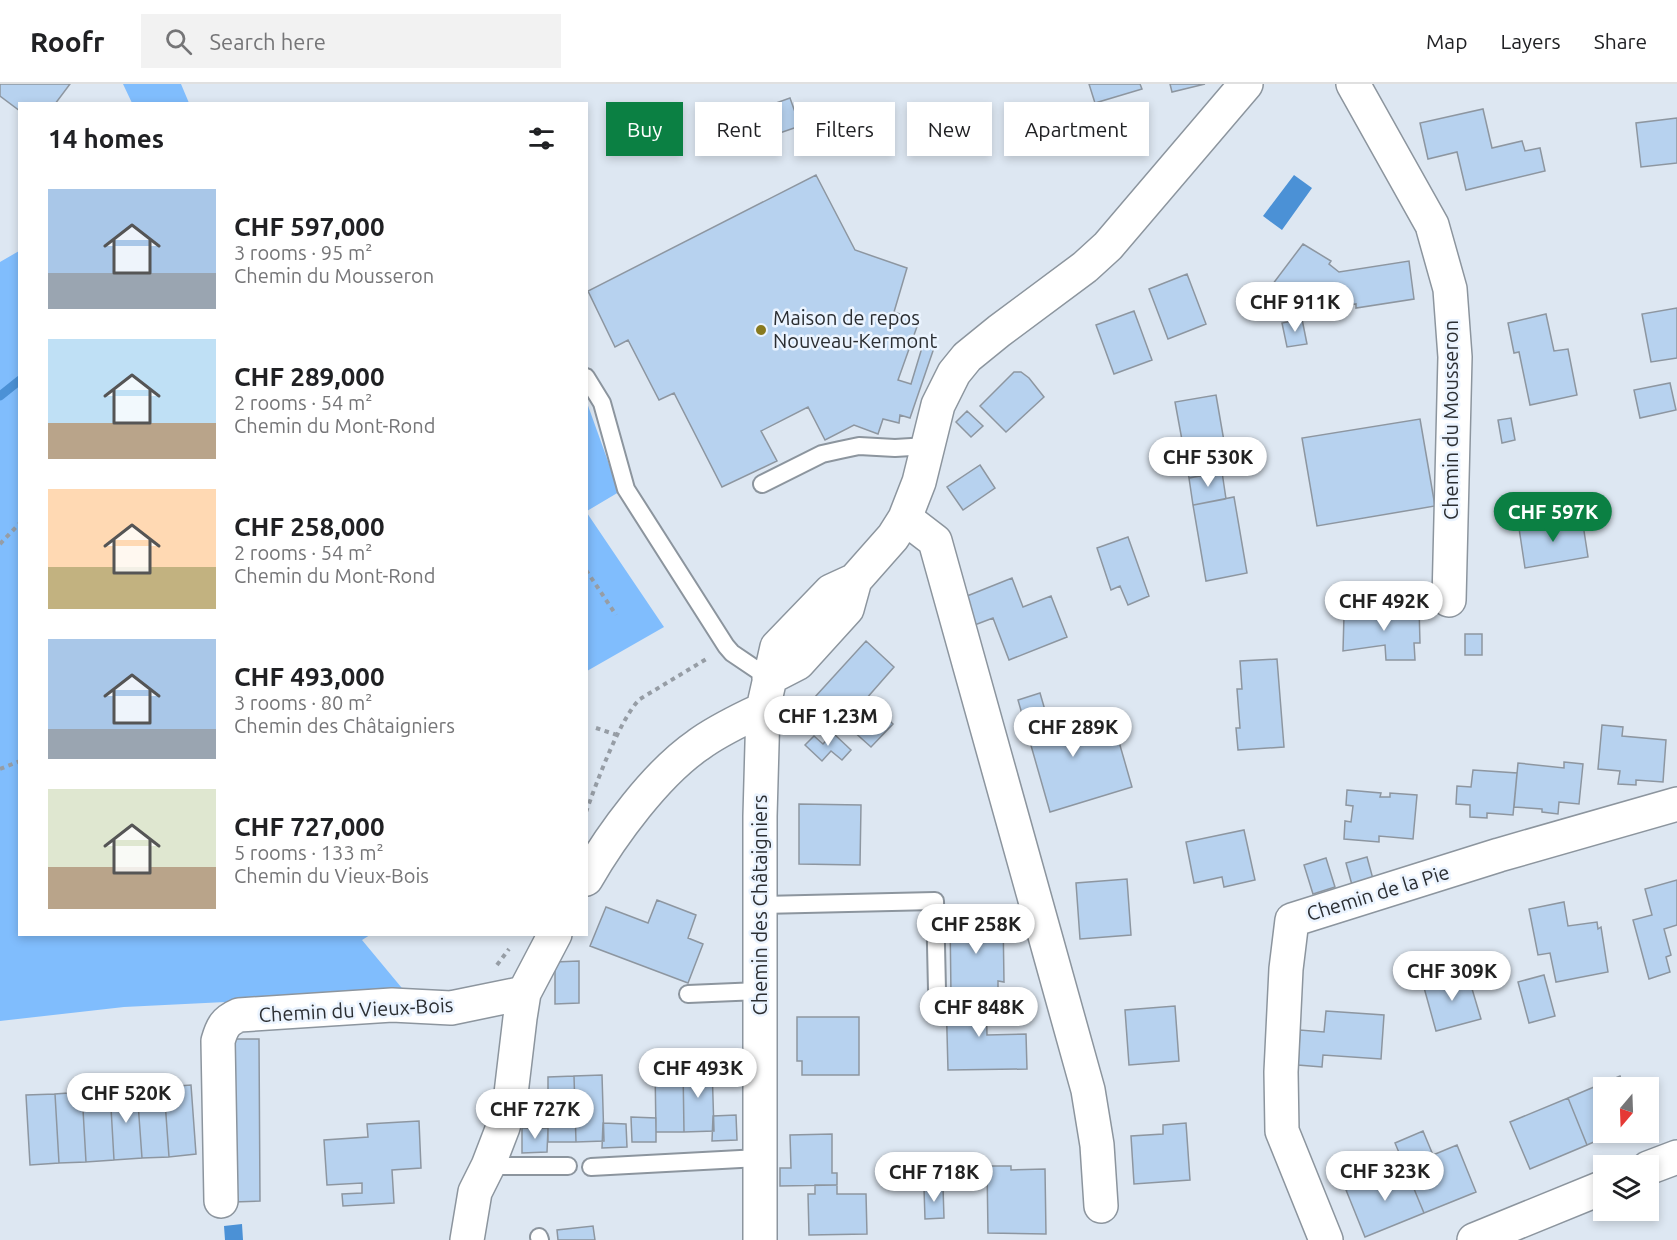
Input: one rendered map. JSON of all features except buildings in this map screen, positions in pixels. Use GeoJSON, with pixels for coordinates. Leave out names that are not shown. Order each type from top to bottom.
{"type":"FeatureCollection","features":[{"type":"Feature","properties":{"kind":"street"},"geometry":{"type":"LineString","coordinates":[[588,876],[627,818],[672,767],[695,746],[766,694],[847,609],[855,580],[893,537],[905,518],[919,482],[938,405],[954,373],[968,357],[999,331],[1085,267],[1108,246],[1246,84]]}},
{"type":"Feature","properties":{"kind":"street","name":"Chemin du Mousseron"},"geometry":{"type":"LineString","coordinates":[[1353,84],[1432,225],[1450,289],[1455,357],[1449,600]]}},
{"type":"Feature","properties":{"kind":"street"},"geometry":{"type":"LineString","coordinates":[[905,518],[935,541],[1088,1090],[1097,1145],[1101,1206]]}},
{"type":"Feature","properties":{"kind":"street","name":"Chemin des Châtaigniers"},"geometry":{"type":"LineString","coordinates":[[760,1240],[759,991],[766,694]]}},
{"type":"Feature","properties":{"kind":"street","name":"Chemin de la Pie"},"geometry":{"type":"LineString","coordinates":[[1326,1240],[1282,1131],[1281,1072],[1292,920],[1499,855],[1677,804]]}},
{"type":"Feature","properties":{"kind":"street"},"geometry":{"type":"LineString","coordinates":[[467,1240],[475,1191],[488,1166],[510,1102],[525,993],[554,936]]}},
{"type":"Feature","properties":{"kind":"street","name":"Chemin du Vieux-Bois"},"geometry":{"type":"LineString","coordinates":[[221,1201],[218,1041],[223,1026],[228,1020],[239,1015],[392,1005],[451,1008],[525,993]]}},
{"type":"Feature","properties":{"kind":"street"},"geometry":{"type":"LineString","coordinates":[[1659,1163],[1677,1156]]}},
{"type":"Feature","properties":{"kind":"street"},"geometry":{"type":"LineString","coordinates":[[1474,1240],[1593,1191]]}},
{"type":"Feature","properties":{"kind":"lane"},"geometry":{"type":"LineString","coordinates":[[588,380],[602,403],[626,489],[726,646],[766,694]]}},
{"type":"Feature","properties":{"kind":"lane"},"geometry":{"type":"LineString","coordinates":[[762,484],[822,454],[858,447],[928,446]]}},
{"type":"Feature","properties":{"kind":"lane"},"geometry":{"type":"LineString","coordinates":[[760,905],[935,901],[937,990]]}},
{"type":"Feature","properties":{"kind":"lane"},"geometry":{"type":"LineString","coordinates":[[688,994],[759,991]]}},
{"type":"Feature","properties":{"kind":"lane"},"geometry":{"type":"LineString","coordinates":[[591,1167],[759,1158]]}},
{"type":"Feature","properties":{"kind":"lane"},"geometry":{"type":"LineString","coordinates":[[488,1166],[568,1166]]}},
{"type":"Feature","properties":{"kind":"path"},"geometry":{"type":"LineString","coordinates":[[0,544],[18,525]]}},
{"type":"Feature","properties":{"kind":"path"},"geometry":{"type":"LineString","coordinates":[[588,573],[616,615]]}},
{"type":"Feature","properties":{"kind":"path"},"geometry":{"type":"LineString","coordinates":[[588,807],[617,735],[631,708],[640,699],[726,646]]}},
{"type":"Feature","properties":{"kind":"path"},"geometry":{"type":"LineString","coordinates":[[596,728],[617,735]]}},
{"type":"Feature","properties":{"kind":"path"},"geometry":{"type":"LineString","coordinates":[[0,768],[18,762]]}},
{"type":"Feature","properties":{"kind":"shaded area"},"geometry":{"type":"Polygon","coordinates":[[[123,84],[181,84],[189,102],[132,102],[123,84]]]}},
{"type":"Feature","properties":{"kind":"shaded area"},"geometry":{"type":"Polygon","coordinates":[[[1294,175],[1312,188],[1282,230],[1263,216],[1294,175]]]}},
{"type":"Feature","properties":{"kind":"shaded area"},"geometry":{"type":"Polygon","coordinates":[[[18,252],[18,936],[368,936],[362,940],[406,993],[124,1007],[0,1021],[0,262],[18,252]]]}},
{"type":"Feature","properties":{"kind":"shaded area"},"geometry":{"type":"Polygon","coordinates":[[[588,406],[619,492],[588,510],[588,406]]]}},
{"type":"Feature","properties":{"kind":"shaded area"},"geometry":{"type":"Polygon","coordinates":[[[588,514],[664,627],[588,670],[588,514]]]}},
{"type":"Feature","properties":{"kind":"shaded area"},"geometry":{"type":"Polygon","coordinates":[[[242,1224],[243,1240],[225,1240],[224,1226],[242,1224]]]}},
{"type":"Feature","properties":{"kind":"waterway"},"geometry":{"type":"LineString","coordinates":[[0,396],[18,382]]}},
{"type":"Feature","properties":{"kind":"place","name":"Maison de repos Nouveau-Kermont"},"geometry":{"type":"Point","coordinates":[761,330]}}]}
